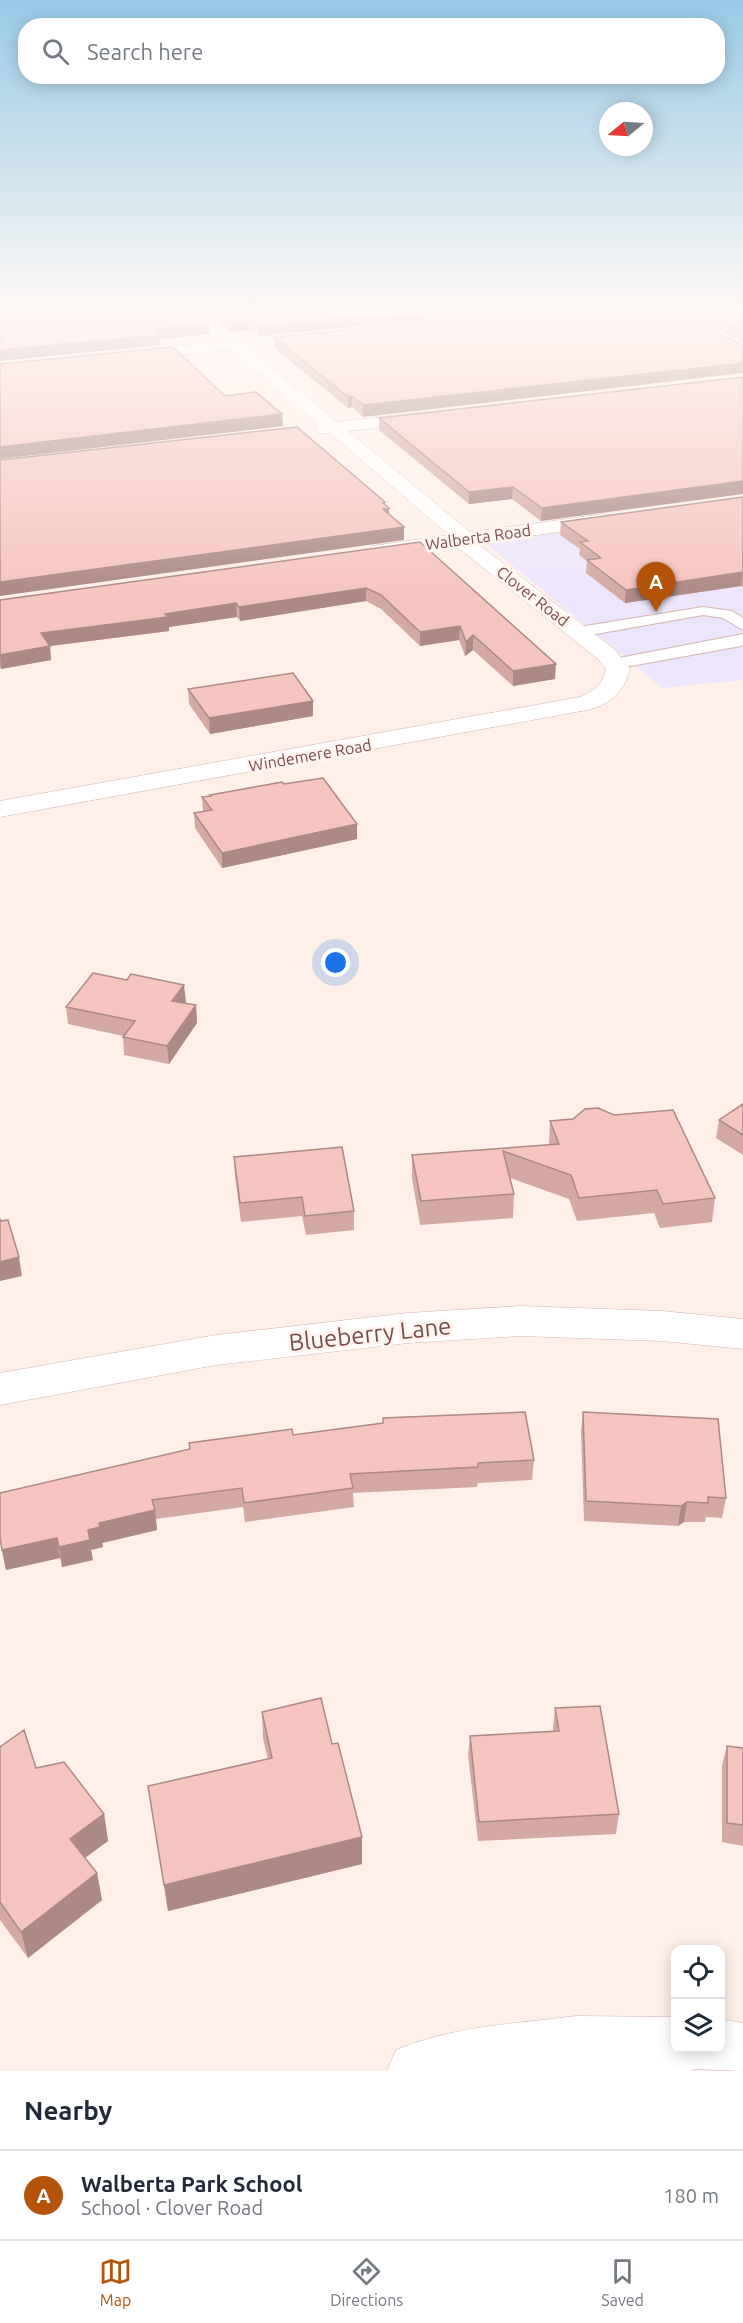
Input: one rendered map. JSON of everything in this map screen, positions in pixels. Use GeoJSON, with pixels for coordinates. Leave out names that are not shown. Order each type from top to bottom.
{"type":"FeatureCollection","features":[{"type":"Feature","properties":{"kind":"street","name":"Clover Road"},"geometry":{"type":"LineString","coordinates":[[308,404],[466,538],[464,543],[607,655],[614,675]]}},
{"type":"Feature","properties":{"kind":"street"},"geometry":{"type":"LineString","coordinates":[[313,430],[441,415]]}},
{"type":"Feature","properties":{"kind":"street","name":"Walberta Road"},"geometry":{"type":"LineString","coordinates":[[365,552],[626,517]]}},
{"type":"Feature","properties":{"kind":"street","name":"Windemere Road"},"geometry":{"type":"LineString","coordinates":[[0,809],[587,703],[610,692],[614,675]]}},
{"type":"Feature","properties":{"kind":"street","name":"Blueberry Lane"},"geometry":{"type":"LineString","coordinates":[[0,1389],[216,1350],[408,1328],[520,1321],[662,1326],[743,1334]]}},
{"type":"Feature","properties":{"kind":"street"},"geometry":{"type":"LineString","coordinates":[[417,2071],[460,2060],[576,2046],[671,2048]]}},
{"type":"Feature","properties":{"kind":"street"},"geometry":{"type":"LineString","coordinates":[[725,2051],[743,2053]]}},
{"type":"Feature","properties":{"kind":"lane"},"geometry":{"type":"LineString","coordinates":[[579,632],[703,611],[727,614],[743,625]]}},
{"type":"Feature","properties":{"kind":"lane"},"geometry":{"type":"LineString","coordinates":[[614,675],[743,639]]}},
{"type":"Feature","properties":{"kind":"shaded area"},"geometry":{"type":"Polygon","coordinates":[[[743,507],[743,680],[662,688],[485,543],[743,507]]]}},
{"type":"Feature","properties":{"kind":"building"},"geometry":{"type":"Polygon","coordinates":[[[0,404],[270,404],[282,414],[0,447],[0,404]]]}},
{"type":"Feature","properties":{"kind":"building"},"geometry":{"type":"Polygon","coordinates":[[[506,404],[743,404],[743,481],[542,508],[513,487],[469,492],[379,418],[506,404]]]}},
{"type":"Feature","properties":{"kind":"building"},"geometry":{"type":"Polygon","coordinates":[[[297,427],[385,502],[383,503],[389,508],[383,509],[404,527],[0,582],[0,460],[297,427]]]}},
{"type":"Feature","properties":{"kind":"building"},"geometry":{"type":"Polygon","coordinates":[[[743,497],[743,572],[626,590],[587,560],[601,558],[580,542],[588,541],[561,522],[743,497]]]}},
{"type":"Feature","properties":{"kind":"building"},"geometry":{"type":"Polygon","coordinates":[[[420,542],[556,664],[513,671],[473,635],[466,642],[460,626],[420,632],[381,595],[366,588],[239,607],[236,603],[165,614],[168,617],[41,633],[50,646],[0,655],[0,600],[420,542]]]}},
{"type":"Feature","properties":{"kind":"building"},"geometry":{"type":"Polygon","coordinates":[[[293,673],[313,701],[209,718],[188,689],[293,673]]]}},
{"type":"Feature","properties":{"kind":"building"},"geometry":{"type":"Polygon","coordinates":[[[323,778],[357,824],[222,853],[194,813],[212,810],[202,797],[282,782],[284,784],[323,778]]]}},
{"type":"Feature","properties":{"kind":"building"},"geometry":{"type":"Polygon","coordinates":[[[93,973],[127,980],[131,974],[184,985],[172,1001],[196,1005],[167,1046],[123,1037],[135,1021],[66,1007],[93,973]]]}},
{"type":"Feature","properties":{"kind":"building"},"geometry":{"type":"Polygon","coordinates":[[[743,1104],[743,1135],[719,1120],[743,1104]]]}},
{"type":"Feature","properties":{"kind":"building"},"geometry":{"type":"Polygon","coordinates":[[[598,1108],[614,1115],[673,1110],[715,1198],[663,1204],[657,1190],[579,1198],[571,1175],[503,1151],[514,1194],[421,1201],[412,1155],[559,1144],[550,1121],[573,1119],[585,1109],[598,1108]]]}},
{"type":"Feature","properties":{"kind":"building"},"geometry":{"type":"Polygon","coordinates":[[[342,1147],[354,1211],[305,1216],[302,1197],[240,1203],[234,1157],[342,1147]]]}},
{"type":"Feature","properties":{"kind":"building"},"geometry":{"type":"Polygon","coordinates":[[[0,1219],[1,1221],[8,1220],[19,1257],[0,1262],[0,1219]]]}},
{"type":"Feature","properties":{"kind":"building"},"geometry":{"type":"Polygon","coordinates":[[[525,1412],[534,1460],[478,1463],[478,1467],[350,1474],[353,1488],[244,1503],[242,1488],[152,1500],[155,1510],[99,1523],[100,1527],[88,1530],[90,1540],[59,1547],[57,1538],[2,1550],[0,1493],[190,1449],[189,1443],[292,1429],[293,1435],[383,1423],[383,1418],[525,1412]]]}},
{"type":"Feature","properties":{"kind":"building"},"geometry":{"type":"Polygon","coordinates":[[[583,1412],[718,1419],[726,1498],[708,1497],[708,1503],[687,1502],[681,1506],[586,1501],[583,1412]]]}},
{"type":"Feature","properties":{"kind":"building"},"geometry":{"type":"Polygon","coordinates":[[[321,1698],[332,1744],[338,1743],[362,1837],[164,1885],[148,1786],[272,1758],[262,1712],[321,1698]]]}},
{"type":"Feature","properties":{"kind":"building"},"geometry":{"type":"Polygon","coordinates":[[[600,1706],[619,1814],[479,1822],[470,1736],[559,1731],[555,1708],[600,1706]]]}},
{"type":"Feature","properties":{"kind":"building"},"geometry":{"type":"Polygon","coordinates":[[[24,1730],[36,1768],[64,1762],[104,1814],[70,1839],[97,1873],[21,1932],[0,1902],[0,1747],[24,1730]]]}},
{"type":"Feature","properties":{"kind":"building"},"geometry":{"type":"Polygon","coordinates":[[[727,1746],[743,1748],[743,1825],[727,1823],[727,1746]]]}},
{"type":"Feature","properties":{"kind":"place","name":"Walberta Park School"},"geometry":{"type":"Point","coordinates":[656,612]}}]}
